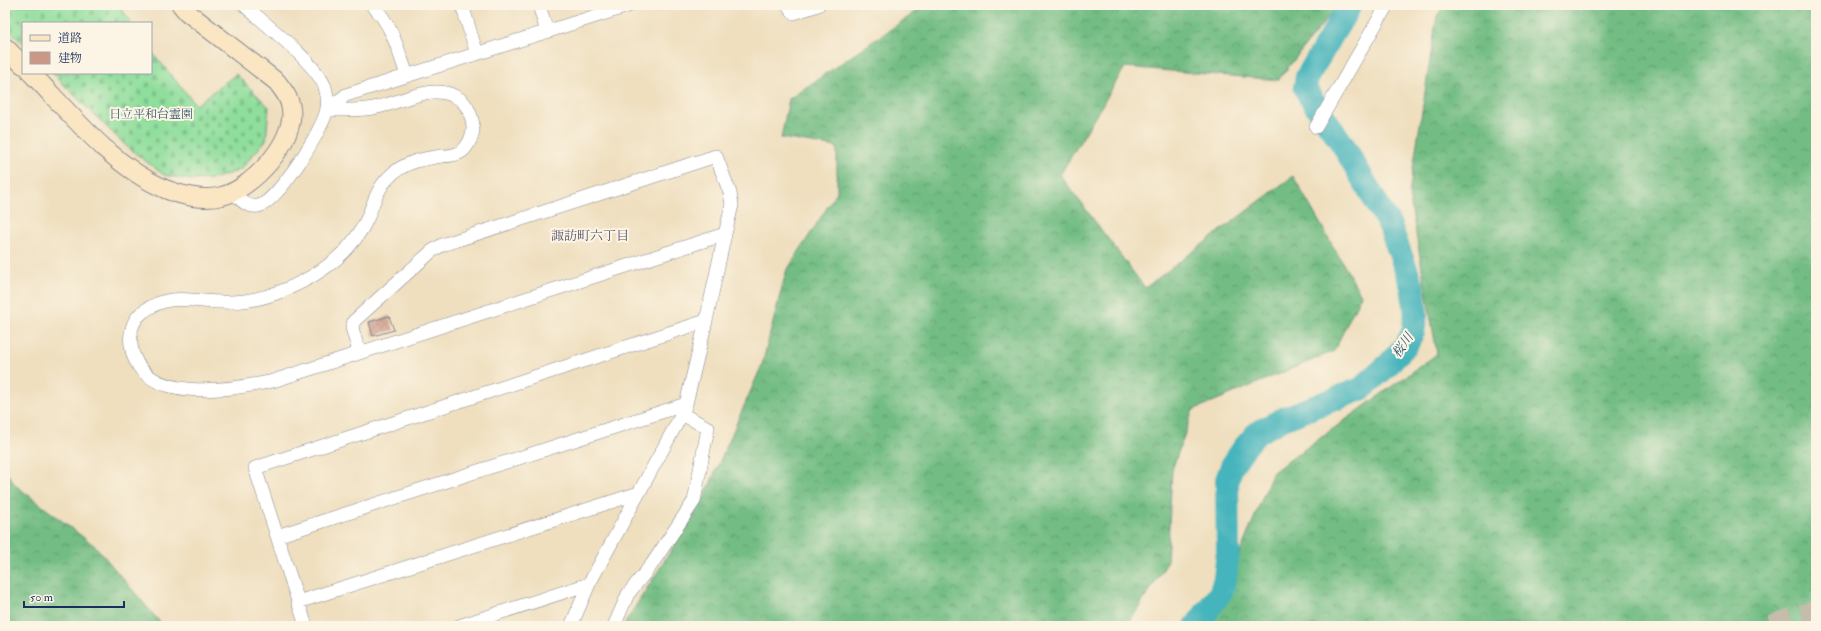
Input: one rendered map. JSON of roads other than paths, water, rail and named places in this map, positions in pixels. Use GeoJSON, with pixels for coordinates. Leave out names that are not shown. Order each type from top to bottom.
{"type":"FeatureCollection","features":[{"type":"Feature","properties":{"kind":"street"},"geometry":{"type":"LineString","coordinates":[[32,74],[100,144],[124,165],[145,179],[167,190],[193,197],[221,196],[233,192],[250,182],[275,156],[291,121],[292,109],[287,95],[277,82],[180,5]]}},
{"type":"Feature","properties":{"kind":"street"},"geometry":{"type":"LineString","coordinates":[[233,192],[246,205],[258,207],[274,197],[305,155],[327,110],[328,98],[325,87],[308,62],[244,5]]}},
{"type":"Feature","properties":{"kind":"street"},"geometry":{"type":"LineString","coordinates":[[372,5],[382,15],[390,28],[408,75]]}},
{"type":"Feature","properties":{"kind":"street"},"geometry":{"type":"LineString","coordinates":[[462,5],[477,54]]}},
{"type":"Feature","properties":{"kind":"street"},"geometry":{"type":"LineString","coordinates":[[538,5],[547,32]]}},
{"type":"Feature","properties":{"kind":"street"},"geometry":{"type":"LineString","coordinates":[[788,5],[794,12],[818,5]]}},
{"type":"Feature","properties":{"kind":"street"},"geometry":{"type":"LineString","coordinates":[[1316,127],[1387,5]]}},
{"type":"Feature","properties":{"kind":"street"},"geometry":{"type":"LineString","coordinates":[[327,110],[346,95],[547,32],[623,6]]}},
{"type":"Feature","properties":{"kind":"street"},"geometry":{"type":"LineString","coordinates":[[5,47],[22,64]]}},
{"type":"Feature","properties":{"kind":"street"},"geometry":{"type":"LineString","coordinates":[[327,110],[363,110],[378,108],[430,92],[442,92],[453,95],[465,104],[470,115],[473,130],[468,144],[460,152],[410,163],[387,178],[366,221],[351,245],[329,265],[304,281],[280,292],[244,301],[220,302],[169,299],[153,305],[142,313],[133,323],[130,336],[131,350],[138,365],[151,378],[174,388],[207,390],[244,388],[273,381],[725,234]]}},
{"type":"Feature","properties":{"kind":"street"},"geometry":{"type":"LineString","coordinates":[[359,352],[352,328],[354,321],[432,251],[442,245],[716,156],[730,193],[732,205],[706,321],[684,409],[589,584],[571,626]]}},
{"type":"Feature","properties":{"kind":"street"},"geometry":{"type":"LineString","coordinates":[[306,626],[254,468],[706,321]]}},
{"type":"Feature","properties":{"kind":"street"},"geometry":{"type":"LineString","coordinates":[[277,536],[684,409]]}},
{"type":"Feature","properties":{"kind":"street"},"geometry":{"type":"LineString","coordinates":[[614,626],[628,594],[652,564],[694,501],[708,428],[684,409]]}},
{"type":"Feature","properties":{"kind":"street"},"geometry":{"type":"LineString","coordinates":[[298,602],[639,494]]}},
{"type":"Feature","properties":{"kind":"street"},"geometry":{"type":"LineString","coordinates":[[459,626],[589,584]]}},
{"type":"Feature","properties":{"kind":"water"},"geometry":{"type":"Polygon","coordinates":[[[1210,602],[1217,604],[1199,626],[1190,626],[1210,602]]]}},
{"type":"Feature","properties":{"kind":"waterway","name":"桜川"},"geometry":{"type":"LineString","coordinates":[[1196,626],[1221,592],[1225,578],[1228,552],[1227,480],[1232,466],[1244,448],[1257,433],[1285,418],[1361,389],[1388,365],[1407,344],[1413,332],[1416,314],[1412,286],[1390,226],[1343,145],[1308,94],[1305,87],[1307,77],[1350,5]]}},
{"type":"Feature","properties":{"kind":"tunnel"},"geometry":{"type":"LineString","coordinates":[[1771,626],[1816,611]]}},
{"type":"Feature","properties":{"kind":"district","name":"諏訪町六丁目"},"geometry":{"type":"Point","coordinates":[590,235]}},
{"type":"Feature","properties":{"kind":"park label","name":"日立平和台霊園"},"geometry":{"type":"Point","coordinates":[151,114]}}]}
